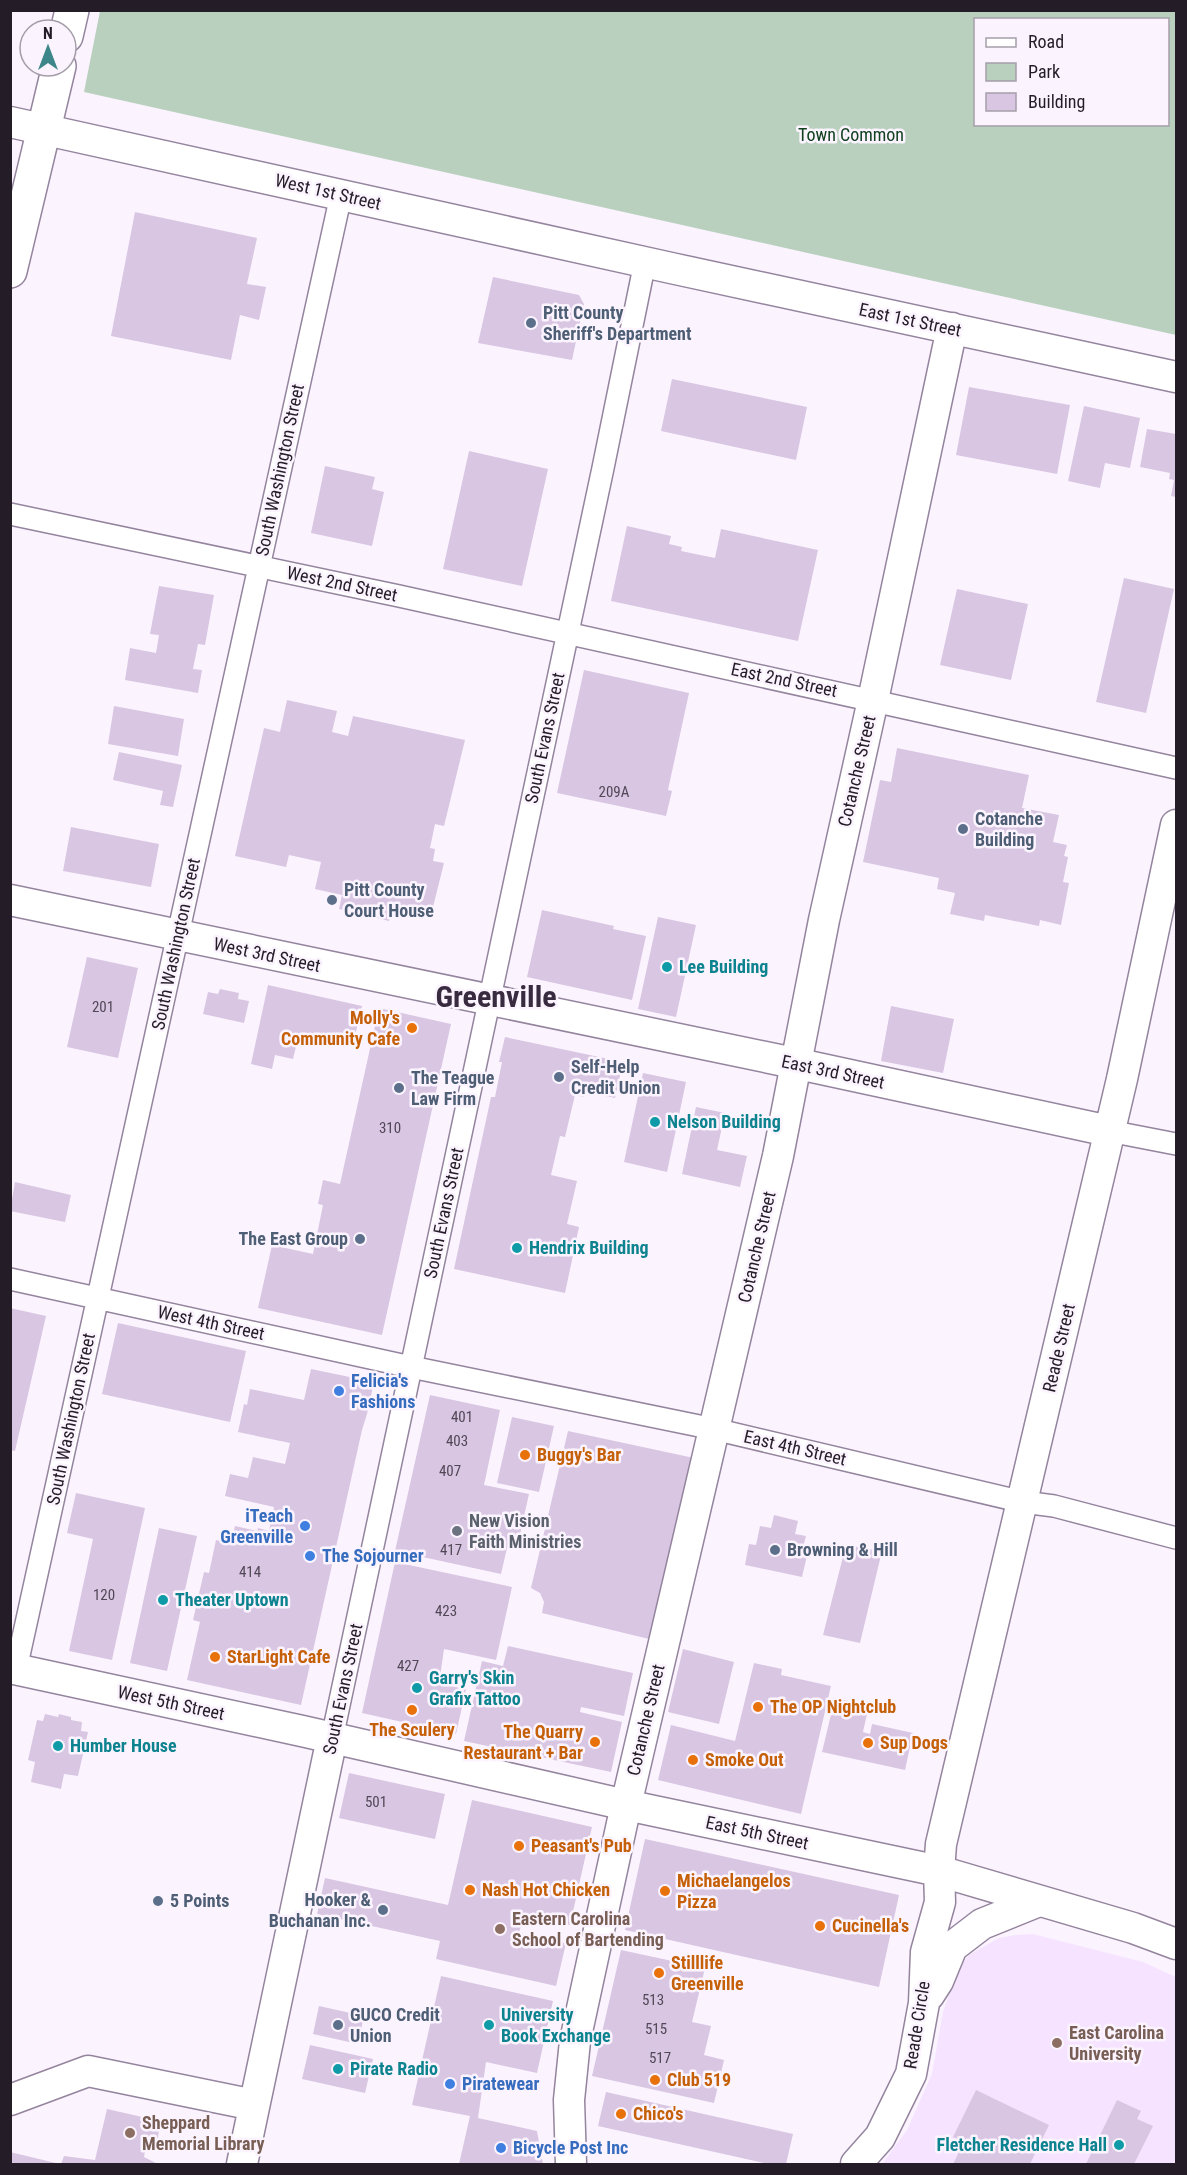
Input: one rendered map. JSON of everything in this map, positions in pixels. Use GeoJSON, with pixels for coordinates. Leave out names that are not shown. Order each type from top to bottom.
{"type":"FeatureCollection","features":[{"type":"Feature","properties":{"kind":"main road"},"geometry":{"type":"LineString","coordinates":[[10,271],[56,78]]}},
{"type":"Feature","properties":{"kind":"street","name":"West 1st Street"},"geometry":{"type":"LineString","coordinates":[[10,122],[645,262]]}},
{"type":"Feature","properties":{"kind":"street","name":"South Washington Street"},"geometry":{"type":"LineString","coordinates":[[12,1677],[98,1298],[341,195]]}},
{"type":"Feature","properties":{"kind":"street","name":"East 1st Street"},"geometry":{"type":"LineString","coordinates":[[645,262],[1176,377]]}},
{"type":"Feature","properties":{"kind":"street","name":"South Evans Street"},"geometry":{"type":"LineString","coordinates":[[242,2164],[645,262]]}},
{"type":"Feature","properties":{"kind":"street","name":"Cotanche Street"},"geometry":{"type":"LineString","coordinates":[[571,2164],[569,2100],[575,2041],[626,1805],[778,1156],[794,1063],[825,914],[952,328]]}},
{"type":"Feature","properties":{"kind":"street","name":"West 2nd Street"},"geometry":{"type":"LineString","coordinates":[[10,514],[567,634]]}},
{"type":"Feature","properties":{"kind":"street","name":"East 2nd Street"},"geometry":{"type":"LineString","coordinates":[[567,634],[1176,768]]}},
{"type":"Feature","properties":{"kind":"street","name":"Reade Street"},"geometry":{"type":"LineString","coordinates":[[939,1871],[941,1844],[1109,1131],[1176,825]]}},
{"type":"Feature","properties":{"kind":"street","name":"West 3rd Street"},"geometry":{"type":"LineString","coordinates":[[10,900],[489,1001]]}},
{"type":"Feature","properties":{"kind":"street","name":"East 3rd Street"},"geometry":{"type":"LineString","coordinates":[[489,1001],[1176,1144]]}},
{"type":"Feature","properties":{"kind":"street","name":"West 4th Street"},"geometry":{"type":"LineString","coordinates":[[10,1279],[411,1367]]}},
{"type":"Feature","properties":{"kind":"street","name":"East 4th Street"},"geometry":{"type":"LineString","coordinates":[[411,1367],[714,1429],[1023,1502],[1054,1506],[1176,1538]]}},
{"type":"Feature","properties":{"kind":"street","name":"West 5th Street"},"geometry":{"type":"LineString","coordinates":[[12,1677],[333,1738]]}},
{"type":"Feature","properties":{"kind":"street","name":"East 5th Street"},"geometry":{"type":"LineString","coordinates":[[333,1738],[626,1805],[939,1871],[1133,1928],[1176,1944]]}},
{"type":"Feature","properties":{"kind":"street","name":"Reade Circle"},"geometry":{"type":"LineString","coordinates":[[856,2164],[880,2137],[911,2074],[924,2003],[926,1952],[940,1902],[939,1871]]}},
{"type":"Feature","properties":{"kind":"street"},"geometry":{"type":"LineString","coordinates":[[924,2003],[939,1981],[952,1947],[982,1924],[1038,1901]]}},
{"type":"Feature","properties":{"kind":"street"},"geometry":{"type":"LineString","coordinates":[[10,2100],[88,2071],[254,2105]]}},
{"type":"Feature","properties":{"kind":"shaded area","name":"East Carolina University"},"geometry":{"type":"Polygon","coordinates":[[[1033,1934],[1143,1962],[1176,1977],[1176,2164],[882,2164],[907,2130],[932,2074],[943,2012],[959,1967],[969,1955],[999,1938],[1033,1934]]]}},
{"type":"Feature","properties":{"kind":"green space","name":"Town Common"},"geometry":{"type":"Polygon","coordinates":[[[100,11],[1176,11],[1176,335],[84,92],[100,11]]]}},
{"type":"Feature","properties":{"kind":"building"},"geometry":{"type":"Polygon","coordinates":[[[135,212],[257,238],[247,284],[266,287],[259,320],[240,315],[231,360],[111,336],[135,212]]]}},
{"type":"Feature","properties":{"kind":"building","name":"Pitt County Sheriff's Department"},"geometry":{"type":"Polygon","coordinates":[[[493,277],[579,295],[584,304],[572,360],[478,343],[493,277]]]}},
{"type":"Feature","properties":{"kind":"building"},"geometry":{"type":"Polygon","coordinates":[[[672,379],[807,407],[796,460],[661,431],[672,379]]]}},
{"type":"Feature","properties":{"kind":"building"},"geometry":{"type":"Polygon","coordinates":[[[969,387],[1070,405],[1057,474],[956,455],[969,387]]]}},
{"type":"Feature","properties":{"kind":"building"},"geometry":{"type":"Polygon","coordinates":[[[1084,406],[1140,418],[1130,468],[1105,463],[1100,488],[1068,481],[1084,406]]]}},
{"type":"Feature","properties":{"kind":"building"},"geometry":{"type":"Polygon","coordinates":[[[1147,429],[1176,434],[1176,497],[1171,496],[1174,480],[1169,479],[1170,473],[1140,467],[1147,429]]]}},
{"type":"Feature","properties":{"kind":"building"},"geometry":{"type":"Polygon","coordinates":[[[469,451],[548,469],[522,586],[443,569],[469,451]]]}},
{"type":"Feature","properties":{"kind":"building"},"geometry":{"type":"Polygon","coordinates":[[[325,466],[375,477],[372,489],[384,492],[372,546],[311,533],[325,466]]]}},
{"type":"Feature","properties":{"kind":"building"},"geometry":{"type":"Polygon","coordinates":[[[627,526],[671,536],[669,544],[682,547],[681,551],[715,558],[721,529],[818,550],[798,641],[611,601],[627,526]]]}},
{"type":"Feature","properties":{"kind":"building"},"geometry":{"type":"Polygon","coordinates":[[[1124,578],[1174,589],[1146,713],[1096,702],[1124,578]]]}},
{"type":"Feature","properties":{"kind":"building"},"geometry":{"type":"Polygon","coordinates":[[[159,586],[214,595],[205,645],[198,644],[193,669],[202,670],[198,693],[125,680],[130,648],[156,653],[159,635],[150,634],[159,586]]]}},
{"type":"Feature","properties":{"kind":"building"},"geometry":{"type":"Polygon","coordinates":[[[957,589],[1028,604],[1011,680],[940,665],[957,589]]]}},
{"type":"Feature","properties":{"kind":"building"},"geometry":{"type":"Polygon","coordinates":[[[584,670],[689,693],[668,790],[672,791],[666,816],[557,793],[584,670]]]}},
{"type":"Feature","properties":{"kind":"building"},"geometry":{"type":"Polygon","coordinates":[[[287,700],[337,711],[332,732],[348,736],[353,716],[465,740],[444,826],[435,824],[430,848],[435,849],[433,861],[444,863],[433,907],[422,905],[420,915],[392,908],[389,921],[339,909],[342,895],[315,889],[321,862],[289,855],[286,867],[235,856],[264,728],[280,732],[287,700]]]}},
{"type":"Feature","properties":{"kind":"building"},"geometry":{"type":"Polygon","coordinates":[[[114,706],[184,719],[178,756],[108,744],[114,706]]]}},
{"type":"Feature","properties":{"kind":"building","name":"Cotanche Building"},"geometry":{"type":"Polygon","coordinates":[[[897,748],[1029,775],[1022,808],[1059,815],[1053,842],[1067,845],[1064,856],[1068,857],[1063,882],[1069,883],[1061,925],[1040,920],[1039,926],[985,915],[984,921],[950,914],[955,893],[937,889],[939,878],[863,862],[880,780],[891,782],[897,748]]]}},
{"type":"Feature","properties":{"kind":"building"},"geometry":{"type":"Polygon","coordinates":[[[119,752],[182,765],[173,807],[160,805],[163,791],[113,780],[119,752]]]}},
{"type":"Feature","properties":{"kind":"building"},"geometry":{"type":"Polygon","coordinates":[[[71,827],[159,844],[151,887],[63,871],[71,827]]]}},
{"type":"Feature","properties":{"kind":"building"},"geometry":{"type":"Polygon","coordinates":[[[542,910],[614,926],[613,929],[646,936],[632,1000],[527,977],[542,910]]]}},
{"type":"Feature","properties":{"kind":"building","name":"Lee Building"},"geometry":{"type":"Polygon","coordinates":[[[658,917],[696,925],[676,1017],[638,1009],[658,917]]]}},
{"type":"Feature","properties":{"kind":"building"},"geometry":{"type":"Polygon","coordinates":[[[87,957],[138,968],[118,1058],[67,1047],[87,957]]]}},
{"type":"Feature","properties":{"kind":"building"},"geometry":{"type":"Polygon","coordinates":[[[268,985],[362,1006],[353,1045],[299,1034],[293,1059],[275,1055],[272,1069],[251,1064],[268,985]]]}},
{"type":"Feature","properties":{"kind":"building"},"geometry":{"type":"Polygon","coordinates":[[[220,989],[239,993],[238,999],[249,1001],[244,1023],[203,1014],[208,992],[218,994],[220,989]]]}},
{"type":"Feature","properties":{"kind":"building"},"geometry":{"type":"Polygon","coordinates":[[[891,1006],[954,1019],[943,1073],[881,1061],[891,1006]]]}},
{"type":"Feature","properties":{"kind":"building"},"geometry":{"type":"Polygon","coordinates":[[[379,1008],[451,1024],[382,1335],[258,1308],[272,1245],[313,1254],[323,1205],[318,1204],[323,1180],[340,1184],[379,1008]]]}},
{"type":"Feature","properties":{"kind":"building"},"geometry":{"type":"Polygon","coordinates":[[[505,1037],[623,1062],[615,1098],[585,1092],[584,1097],[575,1095],[565,1137],[560,1136],[551,1175],[577,1181],[567,1224],[579,1227],[565,1293],[454,1269],[491,1097],[495,1097],[502,1062],[499,1062],[505,1037]]]}},
{"type":"Feature","properties":{"kind":"building","name":"Nelson Building"},"geometry":{"type":"Polygon","coordinates":[[[643,1073],[686,1082],[667,1172],[624,1162],[643,1073]]]}},
{"type":"Feature","properties":{"kind":"building"},"geometry":{"type":"Polygon","coordinates":[[[696,1107],[725,1113],[717,1150],[747,1156],[740,1187],[682,1174],[696,1107]]]}},
{"type":"Feature","properties":{"kind":"building"},"geometry":{"type":"Polygon","coordinates":[[[15,1182],[71,1195],[65,1222],[10,1211],[15,1182]]]}},
{"type":"Feature","properties":{"kind":"building"},"geometry":{"type":"Polygon","coordinates":[[[10,1308],[46,1316],[15,1451],[10,1450],[10,1308]]]}},
{"type":"Feature","properties":{"kind":"building"},"geometry":{"type":"Polygon","coordinates":[[[118,1323],[246,1351],[230,1422],[102,1394],[118,1323]]]}},
{"type":"Feature","properties":{"kind":"building"},"geometry":{"type":"Polygon","coordinates":[[[311,1369],[374,1382],[301,1705],[187,1680],[200,1622],[193,1620],[204,1572],[209,1573],[216,1540],[231,1544],[235,1526],[269,1531],[274,1507],[225,1496],[230,1474],[248,1478],[253,1457],[285,1464],[290,1443],[238,1432],[244,1404],[247,1405],[250,1389],[304,1400],[311,1369]]]}},
{"type":"Feature","properties":{"kind":"building"},"geometry":{"type":"Polygon","coordinates":[[[430,1395],[500,1410],[484,1485],[529,1494],[519,1539],[512,1537],[501,1574],[395,1551],[430,1395]]]}},
{"type":"Feature","properties":{"kind":"building","name":"Buggy's Bar"},"geometry":{"type":"Polygon","coordinates":[[[512,1417],[554,1426],[539,1492],[497,1483],[512,1417]]]}},
{"type":"Feature","properties":{"kind":"building"},"geometry":{"type":"Polygon","coordinates":[[[568,1431],[694,1458],[653,1640],[542,1613],[544,1602],[540,1593],[531,1588],[568,1431]]]}},
{"type":"Feature","properties":{"kind":"building"},"geometry":{"type":"Polygon","coordinates":[[[76,1493],[145,1508],[112,1660],[69,1651],[93,1539],[67,1533],[76,1493]]]}},
{"type":"Feature","properties":{"kind":"building","name":"Browning & Hill"},"geometry":{"type":"Polygon","coordinates":[[[774,1515],[798,1521],[795,1534],[806,1536],[801,1555],[807,1556],[802,1577],[745,1565],[749,1544],[756,1545],[760,1526],[771,1528],[774,1515]]]}},
{"type":"Feature","properties":{"kind":"building","name":"Theater Uptown"},"geometry":{"type":"Polygon","coordinates":[[[159,1528],[197,1536],[167,1671],[130,1663],[159,1528]]]}},
{"type":"Feature","properties":{"kind":"building"},"geometry":{"type":"Polygon","coordinates":[[[846,1545],[882,1551],[860,1643],[823,1635],[846,1545]]]}},
{"type":"Feature","properties":{"kind":"building"},"geometry":{"type":"Polygon","coordinates":[[[395,1562],[512,1587],[496,1660],[444,1649],[439,1684],[466,1689],[456,1734],[362,1713],[395,1562]]]}},
{"type":"Feature","properties":{"kind":"building"},"geometry":{"type":"Polygon","coordinates":[[[508,1646],[633,1673],[624,1716],[581,1707],[580,1712],[622,1722],[611,1772],[464,1741],[482,1661],[503,1666],[508,1646]]]}},
{"type":"Feature","properties":{"kind":"building"},"geometry":{"type":"Polygon","coordinates":[[[683,1649],[734,1662],[719,1724],[668,1712],[683,1649]]]}},
{"type":"Feature","properties":{"kind":"building"},"geometry":{"type":"Polygon","coordinates":[[[754,1663],[782,1669],[781,1675],[831,1686],[801,1814],[658,1780],[671,1725],[735,1741],[754,1663]]]}},
{"type":"Feature","properties":{"kind":"building","name":"Sup Dogs"},"geometry":{"type":"Polygon","coordinates":[[[835,1698],[869,1705],[863,1732],[870,1734],[872,1724],[913,1733],[905,1770],[822,1752],[835,1698]]]}},
{"type":"Feature","properties":{"kind":"building","name":"Humber House"},"geometry":{"type":"Polygon","coordinates":[[[45,1714],[71,1717],[71,1720],[82,1722],[81,1731],[88,1732],[78,1776],[64,1774],[61,1789],[31,1782],[35,1762],[28,1760],[37,1720],[43,1721],[45,1714]]]}},
{"type":"Feature","properties":{"kind":"building"},"geometry":{"type":"Polygon","coordinates":[[[349,1773],[445,1794],[435,1839],[339,1818],[349,1773]]]}},
{"type":"Feature","properties":{"kind":"building"},"geometry":{"type":"Polygon","coordinates":[[[472,1800],[592,1827],[570,1925],[524,1915],[519,1933],[566,1943],[556,1986],[436,1959],[440,1941],[317,1914],[325,1878],[448,1905],[472,1800]]]}},
{"type":"Feature","properties":{"kind":"building"},"geometry":{"type":"Polygon","coordinates":[[[645,1839],[899,1895],[879,1987],[625,1930],[645,1839]]]}},
{"type":"Feature","properties":{"kind":"building"},"geometry":{"type":"Polygon","coordinates":[[[621,1950],[705,1968],[692,2022],[711,2026],[704,2055],[724,2060],[714,2103],[592,2076],[621,1950]]]}},
{"type":"Feature","properties":{"kind":"building"},"geometry":{"type":"Polygon","coordinates":[[[441,1976],[553,2001],[537,2073],[486,2062],[478,2118],[537,2131],[543,2164],[459,2164],[470,2116],[412,2105],[441,1976]]]}},
{"type":"Feature","properties":{"kind":"building","name":"GUCO Credit Union"},"geometry":{"type":"Polygon","coordinates":[[[319,2006],[364,2016],[358,2044],[313,2034],[319,2006]]]}},
{"type":"Feature","properties":{"kind":"building","name":"Pirate Radio"},"geometry":{"type":"Polygon","coordinates":[[[310,2045],[373,2059],[365,2093],[302,2079],[310,2045]]]}},
{"type":"Feature","properties":{"kind":"building"},"geometry":{"type":"Polygon","coordinates":[[[976,2090],[1049,2125],[1030,2164],[953,2164],[964,2142],[953,2137],[976,2090]]]}},
{"type":"Feature","properties":{"kind":"building"},"geometry":{"type":"Polygon","coordinates":[[[606,2092],[793,2134],[786,2164],[769,2164],[598,2126],[606,2092]]]}},
{"type":"Feature","properties":{"kind":"building","name":"Fletcher Residence Hall"},"geometry":{"type":"Polygon","coordinates":[[[1117,2100],[1141,2111],[1137,2119],[1153,2126],[1134,2164],[1086,2164],[1117,2100]]]}},
{"type":"Feature","properties":{"kind":"building","name":"Sheppard Memorial Library"},"geometry":{"type":"Polygon","coordinates":[[[107,2109],[160,2121],[157,2146],[146,2145],[144,2157],[158,2164],[61,2164],[64,2156],[95,2160],[107,2109]]]}},
{"type":"Feature","properties":{"kind":"building"},"geometry":{"type":"Polygon","coordinates":[[[10,2152],[60,2164],[10,2164],[10,2152]]]}},
{"type":"Feature","properties":{"kind":"place","name":"Pitt County Sheriff's Department"},"geometry":{"type":"Point","coordinates":[531,323]}},
{"type":"Feature","properties":{"kind":"place","name":"Cotanche Building"},"geometry":{"type":"Point","coordinates":[963,829]}},
{"type":"Feature","properties":{"kind":"place","name":"Pitt County Court House"},"geometry":{"type":"Point","coordinates":[332,900]}},
{"type":"Feature","properties":{"kind":"place","name":"Lee Building"},"geometry":{"type":"Point","coordinates":[667,967]}},
{"type":"Feature","properties":{"kind":"place","name":"Molly's Community Cafe"},"geometry":{"type":"Point","coordinates":[412,1028]}},
{"type":"Feature","properties":{"kind":"place","name":"Self-Help Credit Union"},"geometry":{"type":"Point","coordinates":[559,1077]}},
{"type":"Feature","properties":{"kind":"place","name":"The Teague Law Firm"},"geometry":{"type":"Point","coordinates":[399,1088]}},
{"type":"Feature","properties":{"kind":"place","name":"Nelson Building"},"geometry":{"type":"Point","coordinates":[655,1122]}},
{"type":"Feature","properties":{"kind":"place","name":"The East Group"},"geometry":{"type":"Point","coordinates":[360,1239]}},
{"type":"Feature","properties":{"kind":"place","name":"Hendrix Building"},"geometry":{"type":"Point","coordinates":[517,1248]}},
{"type":"Feature","properties":{"kind":"place","name":"Felicia's Fashions"},"geometry":{"type":"Point","coordinates":[339,1391]}},
{"type":"Feature","properties":{"kind":"place","name":"Buggy's Bar"},"geometry":{"type":"Point","coordinates":[525,1455]}},
{"type":"Feature","properties":{"kind":"place","name":"iTeach Greenville"},"geometry":{"type":"Point","coordinates":[305,1526]}},
{"type":"Feature","properties":{"kind":"place","name":"New Vision Faith Ministries"},"geometry":{"type":"Point","coordinates":[457,1531]}},
{"type":"Feature","properties":{"kind":"place","name":"Browning & Hill"},"geometry":{"type":"Point","coordinates":[775,1550]}},
{"type":"Feature","properties":{"kind":"place","name":"The Sojourner"},"geometry":{"type":"Point","coordinates":[310,1556]}},
{"type":"Feature","properties":{"kind":"place","name":"Theater Uptown"},"geometry":{"type":"Point","coordinates":[163,1600]}},
{"type":"Feature","properties":{"kind":"place","name":"StarLight Cafe"},"geometry":{"type":"Point","coordinates":[215,1657]}},
{"type":"Feature","properties":{"kind":"place","name":"Garry's Skin Grafix Tattoo"},"geometry":{"type":"Point","coordinates":[417,1688]}},
{"type":"Feature","properties":{"kind":"place","name":"The OP Nightclub"},"geometry":{"type":"Point","coordinates":[758,1707]}},
{"type":"Feature","properties":{"kind":"place","name":"The Sculery"},"geometry":{"type":"Point","coordinates":[412,1710]}},
{"type":"Feature","properties":{"kind":"place","name":"The Quarry Restaurant + Bar"},"geometry":{"type":"Point","coordinates":[595,1742]}},
{"type":"Feature","properties":{"kind":"place","name":"Sup Dogs"},"geometry":{"type":"Point","coordinates":[868,1743]}},
{"type":"Feature","properties":{"kind":"place","name":"Humber House"},"geometry":{"type":"Point","coordinates":[58,1746]}},
{"type":"Feature","properties":{"kind":"place","name":"Smoke Out"},"geometry":{"type":"Point","coordinates":[693,1760]}},
{"type":"Feature","properties":{"kind":"place","name":"Peasant's Pub"},"geometry":{"type":"Point","coordinates":[519,1846]}},
{"type":"Feature","properties":{"kind":"place","name":"Nash Hot Chicken"},"geometry":{"type":"Point","coordinates":[470,1890]}},
{"type":"Feature","properties":{"kind":"place","name":"Michaelangelos Pizza"},"geometry":{"type":"Point","coordinates":[665,1891]}},
{"type":"Feature","properties":{"kind":"place","name":"5 Points"},"geometry":{"type":"Point","coordinates":[158,1901]}},
{"type":"Feature","properties":{"kind":"place","name":"Hooker & Buchanan Inc."},"geometry":{"type":"Point","coordinates":[383,1910]}},
{"type":"Feature","properties":{"kind":"place","name":"Cucinella's"},"geometry":{"type":"Point","coordinates":[820,1926]}},
{"type":"Feature","properties":{"kind":"place","name":"Eastern Carolina School of Bartending"},"geometry":{"type":"Point","coordinates":[500,1929]}},
{"type":"Feature","properties":{"kind":"place","name":"Stilllife Greenville"},"geometry":{"type":"Point","coordinates":[659,1973]}},
{"type":"Feature","properties":{"kind":"place","name":"GUCO Credit Union"},"geometry":{"type":"Point","coordinates":[338,2025]}},
{"type":"Feature","properties":{"kind":"place","name":"University Book Exchange"},"geometry":{"type":"Point","coordinates":[489,2025]}},
{"type":"Feature","properties":{"kind":"place","name":"East Carolina University"},"geometry":{"type":"Point","coordinates":[1057,2043]}},
{"type":"Feature","properties":{"kind":"place","name":"Pirate Radio"},"geometry":{"type":"Point","coordinates":[338,2069]}},
{"type":"Feature","properties":{"kind":"place","name":"Club 519"},"geometry":{"type":"Point","coordinates":[655,2080]}},
{"type":"Feature","properties":{"kind":"place","name":"Piratewear"},"geometry":{"type":"Point","coordinates":[450,2084]}},
{"type":"Feature","properties":{"kind":"place","name":"Chico's"},"geometry":{"type":"Point","coordinates":[621,2114]}},
{"type":"Feature","properties":{"kind":"place","name":"Sheppard Memorial Library"},"geometry":{"type":"Point","coordinates":[130,2133]}},
{"type":"Feature","properties":{"kind":"place","name":"Fletcher Residence Hall"},"geometry":{"type":"Point","coordinates":[1119,2145]}},
{"type":"Feature","properties":{"kind":"place","name":"Bicycle Post Inc"},"geometry":{"type":"Point","coordinates":[501,2148]}},
{"type":"Feature","properties":{"kind":"district","name":"Greenville"},"geometry":{"type":"Point","coordinates":[496,997]}}]}
